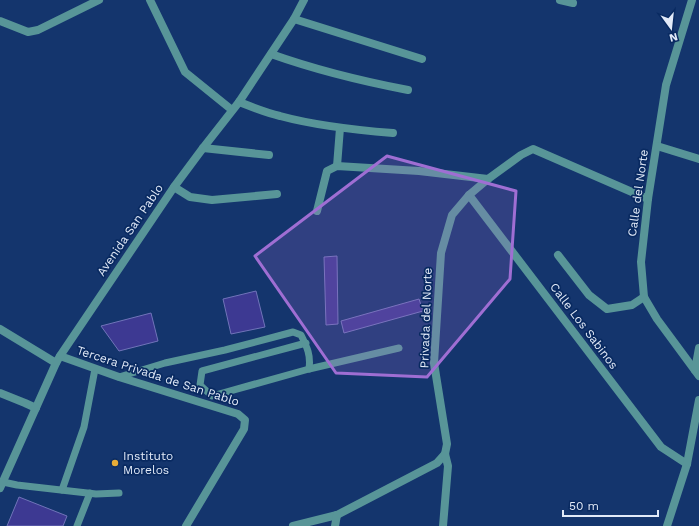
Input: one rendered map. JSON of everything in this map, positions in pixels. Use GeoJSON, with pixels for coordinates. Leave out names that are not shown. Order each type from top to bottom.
{"type":"FeatureCollection","features":[{"type":"Feature","properties":{"kind":"street"},"geometry":{"type":"LineString","coordinates":[[0,21],[28,32],[38,30],[99,0]]}},
{"type":"Feature","properties":{"kind":"street"},"geometry":{"type":"LineString","coordinates":[[150,0],[185,72],[232,110]]}},
{"type":"Feature","properties":{"kind":"street","name":"Avenida San Pablo"},"geometry":{"type":"LineString","coordinates":[[1,486],[58,359],[174,187],[239,102],[294,19],[304,0]]}},
{"type":"Feature","properties":{"kind":"street"},"geometry":{"type":"LineString","coordinates":[[560,0],[573,3]]}},
{"type":"Feature","properties":{"kind":"street","name":"Calle del Norte"},"geometry":{"type":"LineString","coordinates":[[692,0],[666,85],[648,199],[641,262],[644,297],[657,319],[697,373]]}},
{"type":"Feature","properties":{"kind":"street"},"geometry":{"type":"LineString","coordinates":[[294,19],[422,59]]}},
{"type":"Feature","properties":{"kind":"street"},"geometry":{"type":"LineString","coordinates":[[271,54],[302,65],[372,84],[408,90]]}},
{"type":"Feature","properties":{"kind":"street"},"geometry":{"type":"LineString","coordinates":[[239,102],[278,116],[340,128],[393,133]]}},
{"type":"Feature","properties":{"kind":"street"},"geometry":{"type":"LineString","coordinates":[[337,166],[340,128]]}},
{"type":"Feature","properties":{"kind":"street"},"geometry":{"type":"LineString","coordinates":[[657,146],[699,159]]}},
{"type":"Feature","properties":{"kind":"street"},"geometry":{"type":"LineString","coordinates":[[203,148],[269,155]]}},
{"type":"Feature","properties":{"kind":"street","name":"Privada del Norte"},"geometry":{"type":"LineString","coordinates":[[443,526],[448,466],[445,454],[447,444],[434,363],[441,252],[452,215],[469,195],[488,179],[521,155],[532,149],[648,199]]}},
{"type":"Feature","properties":{"kind":"street"},"geometry":{"type":"LineString","coordinates":[[317,211],[327,171],[337,166],[419,171],[488,179]]}},
{"type":"Feature","properties":{"kind":"street"},"geometry":{"type":"LineString","coordinates":[[174,187],[190,197],[212,200],[277,194]]}},
{"type":"Feature","properties":{"kind":"street","name":"Calle Los Sabinos"},"geometry":{"type":"LineString","coordinates":[[469,195],[661,447],[687,464]]}},
{"type":"Feature","properties":{"kind":"street"},"geometry":{"type":"LineString","coordinates":[[558,254],[589,295],[607,309],[632,305],[644,297]]}},
{"type":"Feature","properties":{"kind":"street","name":"Tercera Privada de San Pablo"},"geometry":{"type":"LineString","coordinates":[[0,329],[58,359],[95,369],[238,414],[245,420],[244,429],[186,526]]}},
{"type":"Feature","properties":{"kind":"street"},"geometry":{"type":"LineString","coordinates":[[697,373],[699,348]]}},
{"type":"Feature","properties":{"kind":"street"},"geometry":{"type":"LineString","coordinates":[[0,393],[25,402],[36,408]]}},
{"type":"Feature","properties":{"kind":"street"},"geometry":{"type":"LineString","coordinates":[[667,526],[687,464],[699,400]]}},
{"type":"Feature","properties":{"kind":"street"},"geometry":{"type":"LineString","coordinates":[[293,526],[337,515],[437,462],[445,454]]}},
{"type":"Feature","properties":{"kind":"street"},"geometry":{"type":"LineString","coordinates":[[335,526],[337,515]]}},
{"type":"Feature","properties":{"kind":"lane"},"geometry":{"type":"LineString","coordinates":[[119,377],[165,363],[225,350],[293,332],[301,335],[306,343],[310,360],[309,369]]}},
{"type":"Feature","properties":{"kind":"lane"},"geometry":{"type":"LineString","coordinates":[[306,343],[202,372],[200,385],[212,396],[309,369],[399,348]]}},
{"type":"Feature","properties":{"kind":"lane"},"geometry":{"type":"LineString","coordinates":[[62,490],[84,427],[95,369]]}},
{"type":"Feature","properties":{"kind":"lane"},"geometry":{"type":"LineString","coordinates":[[1,486],[17,485],[96,494],[119,493]]}},
{"type":"Feature","properties":{"kind":"lane"},"geometry":{"type":"LineString","coordinates":[[77,526],[90,493]]}},
{"type":"Feature","properties":{"kind":"highlighted area"},"geometry":{"type":"Polygon","coordinates":[[[387,156],[516,191],[510,279],[427,377],[336,373],[255,256],[387,156]]]}},
{"type":"Feature","properties":{"kind":"building"},"geometry":{"type":"Polygon","coordinates":[[[337,256],[338,324],[326,325],[324,257],[337,256]]]}},
{"type":"Feature","properties":{"kind":"building"},"geometry":{"type":"Polygon","coordinates":[[[256,291],[265,327],[231,334],[223,299],[256,291]]]}},
{"type":"Feature","properties":{"kind":"building"},"geometry":{"type":"Polygon","coordinates":[[[419,299],[423,311],[344,333],[341,321],[419,299]]]}},
{"type":"Feature","properties":{"kind":"building"},"geometry":{"type":"Polygon","coordinates":[[[151,313],[158,341],[119,351],[101,326],[151,313]]]}},
{"type":"Feature","properties":{"kind":"building"},"geometry":{"type":"Polygon","coordinates":[[[19,497],[67,516],[63,526],[7,526],[19,497]]]}},
{"type":"Feature","properties":{"kind":"place","name":"Instituto Morelos"},"geometry":{"type":"Point","coordinates":[115,463]}}]}
